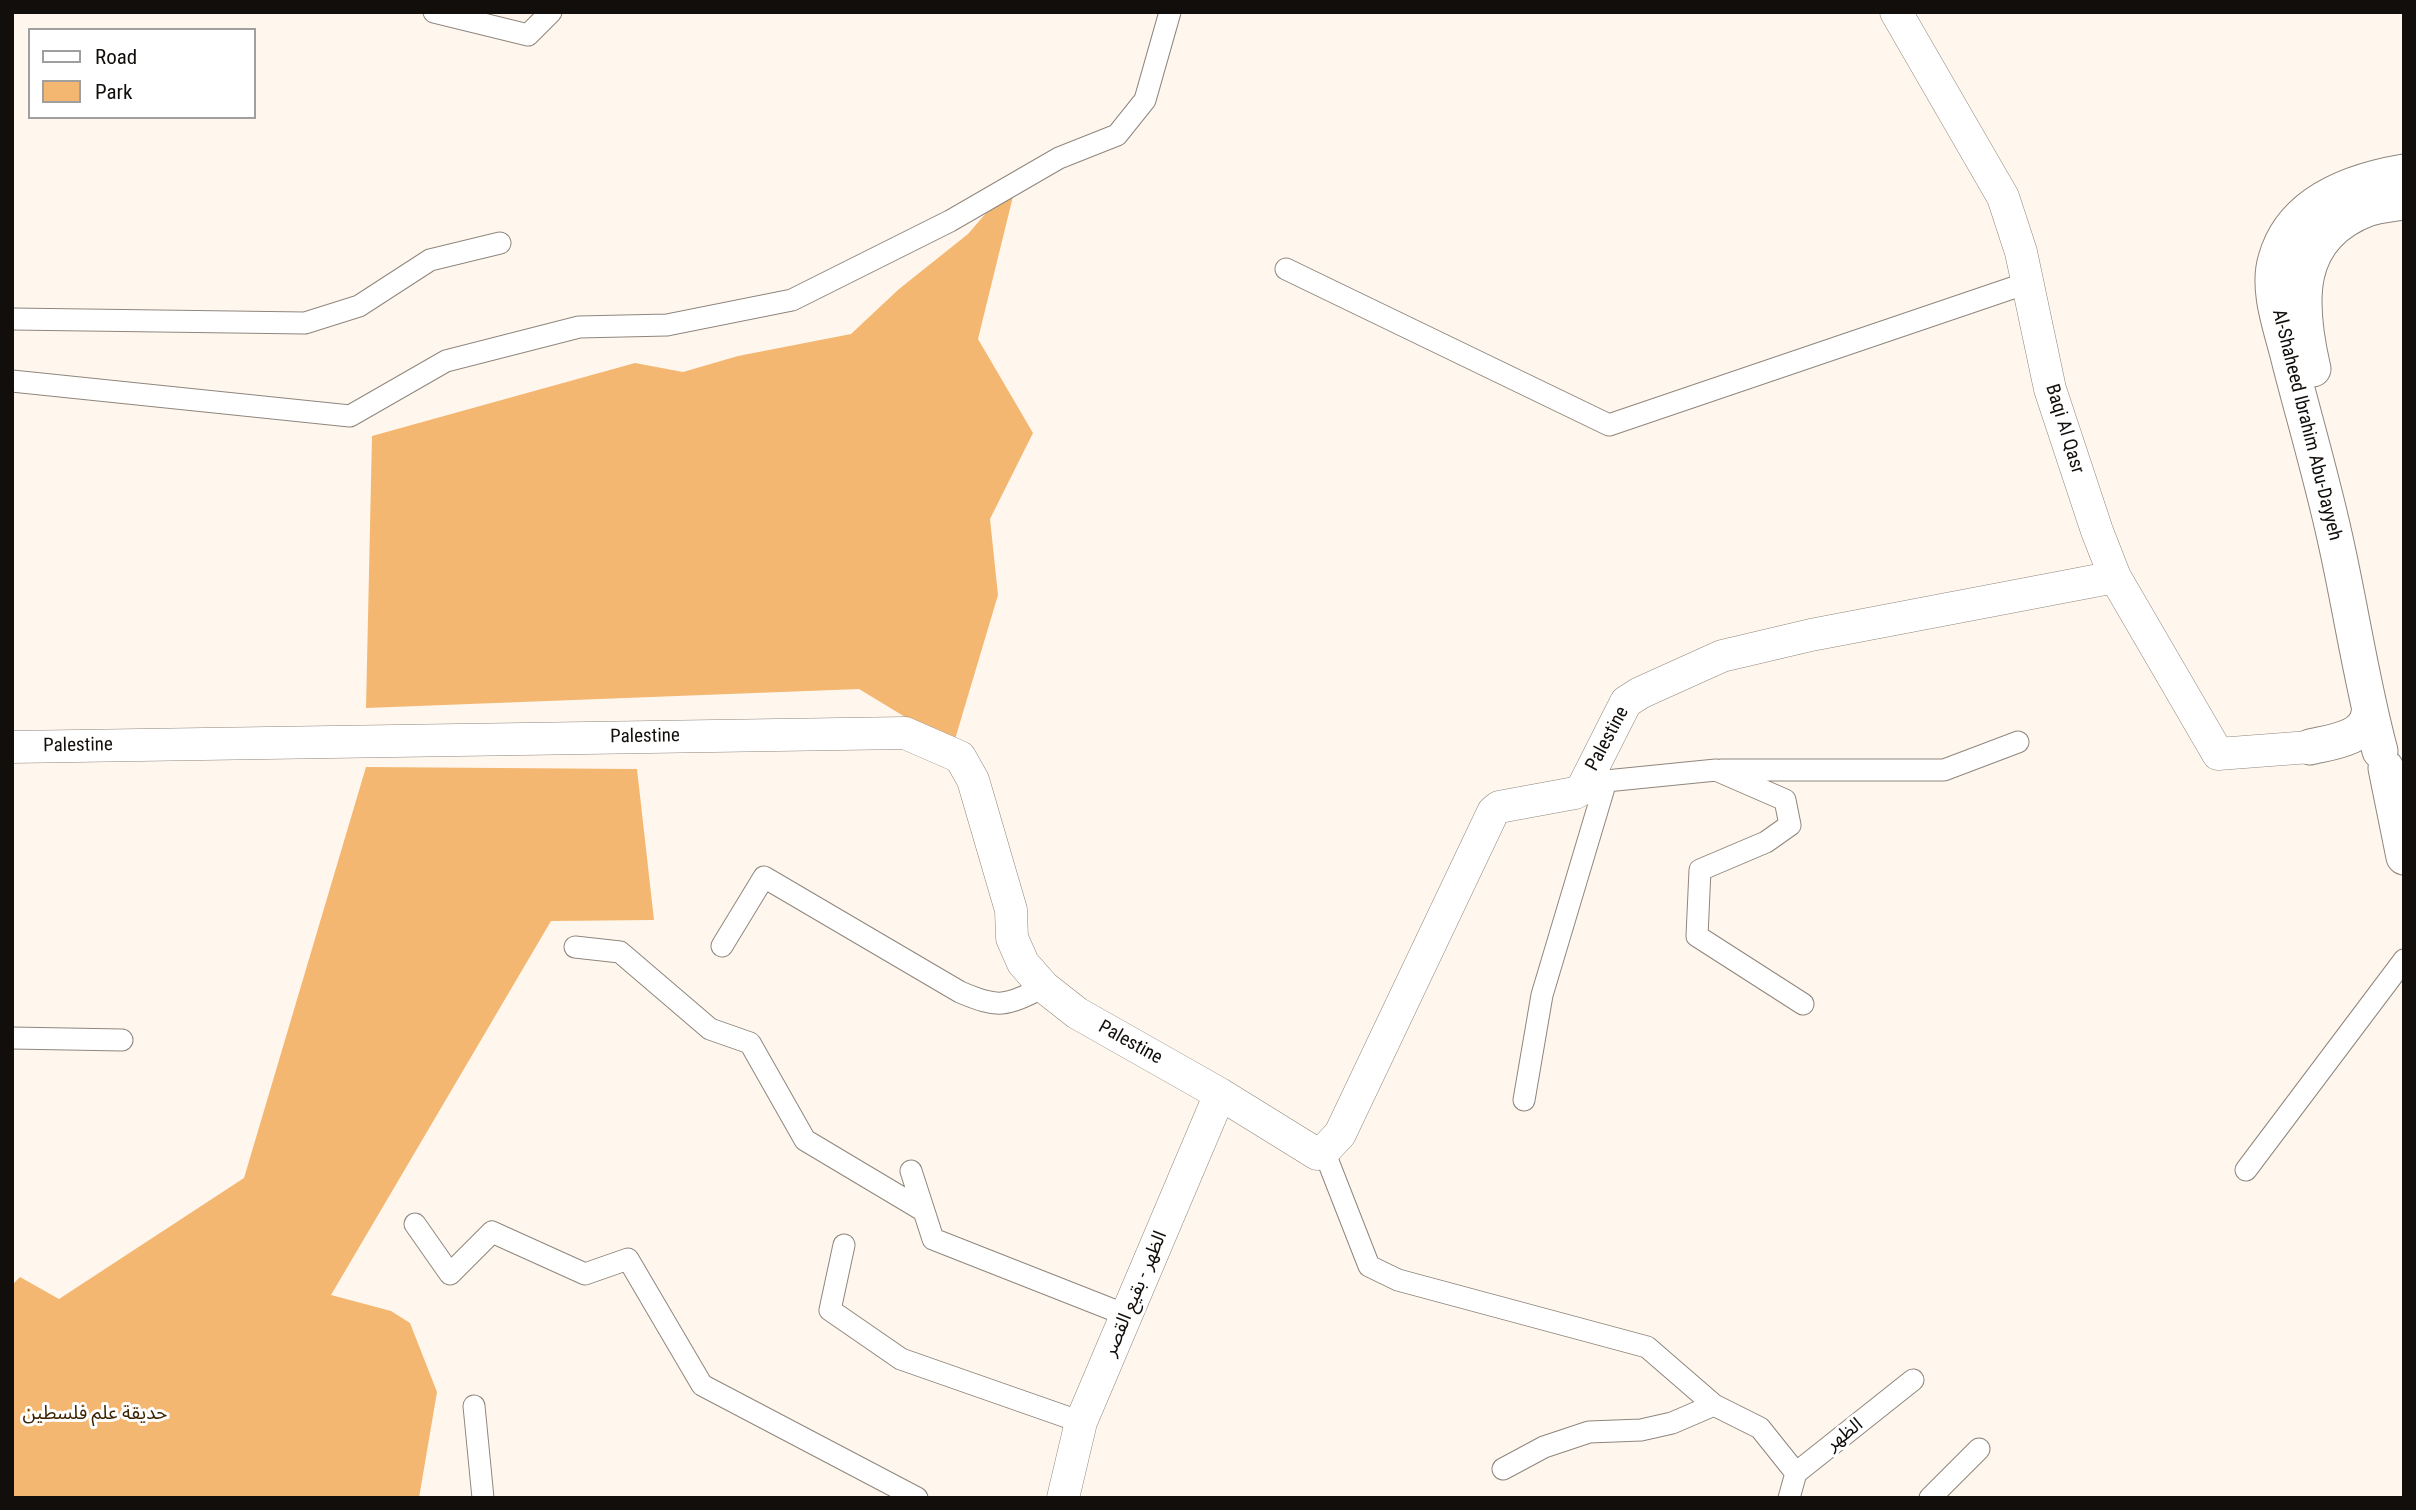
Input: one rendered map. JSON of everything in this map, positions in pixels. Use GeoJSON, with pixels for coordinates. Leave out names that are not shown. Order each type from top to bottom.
{"type":"FeatureCollection","features":[{"type":"Feature","properties":{"kind":"main road","name":"Baqi Al Qasr"},"geometry":{"type":"LineString","coordinates":[[1896,12],[2003,197],[2027,283],[2050,389],[2115,577],[2218,754],[2310,747]]}},
{"type":"Feature","properties":{"kind":"main road","name":"Al-Shaheed Ibrahim Abu-Dayyeh"},"geometry":{"type":"LineString","coordinates":[[2390,755],[2370,713],[2335,537],[2277,307],[2274,262],[2282,242],[2315,204],[2330,193],[2360,182],[2404,172]]}},
{"type":"Feature","properties":{"kind":"main road","name":"Al-Shaheed Ibrahim Abu-Dayyeh"},"geometry":{"type":"LineString","coordinates":[[2404,202],[2368,208],[2335,228],[2313,251],[2303,289],[2307,343],[2390,755],[2404,857]]}},
{"type":"Feature","properties":{"kind":"main road","name":"Palestine"},"geometry":{"type":"LineString","coordinates":[[12,747],[905,733],[960,757],[973,780],[1011,910],[1012,938],[1023,963],[1044,988],[1077,1013],[1220,1094],[1311,1153],[1325,1151],[1340,1134],[1493,812],[1499,807],[1575,793],[1596,783],[1626,702],[1675,676],[1722,656],[1811,635],[2115,577]]}},
{"type":"Feature","properties":{"kind":"main road"},"geometry":{"type":"LineString","coordinates":[[2310,747],[2348,737],[2362,730],[2370,713]]}},
{"type":"Feature","properties":{"kind":"main road"},"geometry":{"type":"LineString","coordinates":[[2310,747],[2369,745],[2390,755]]}},
{"type":"Feature","properties":{"kind":"main road","name":"الظهر - بقيع القصر"},"geometry":{"type":"LineString","coordinates":[[1063,1498],[1081,1422],[1220,1094]]}},
{"type":"Feature","properties":{"kind":"street"},"geometry":{"type":"LineString","coordinates":[[433,12],[528,34],[551,12]]}},
{"type":"Feature","properties":{"kind":"street"},"geometry":{"type":"LineString","coordinates":[[12,381],[350,416],[446,361],[499,347],[579,327],[667,325],[792,300],[950,221],[1059,158],[1117,135],[1145,100],[1170,12]]}},
{"type":"Feature","properties":{"kind":"street"},"geometry":{"type":"LineString","coordinates":[[12,320],[305,323],[359,306],[430,260],[500,243]]}},
{"type":"Feature","properties":{"kind":"street"},"geometry":{"type":"LineString","coordinates":[[1286,269],[1609,425],[2027,283]]}},
{"type":"Feature","properties":{"kind":"street"},"geometry":{"type":"LineString","coordinates":[[1524,1100],[1542,995],[1596,783],[1716,770],[1944,769],[2018,742]]}},
{"type":"Feature","properties":{"kind":"street"},"geometry":{"type":"LineString","coordinates":[[1716,770],[1785,800],[1790,825],[1766,842],[1700,870],[1697,936],[1803,1004]]}},
{"type":"Feature","properties":{"kind":"street"},"geometry":{"type":"LineString","coordinates":[[722,946],[764,877],[960,992],[990,1005],[1012,1003],[1044,988]]}},
{"type":"Feature","properties":{"kind":"street"},"geometry":{"type":"LineString","coordinates":[[575,947],[620,951],[710,1029],[750,1043],[805,1140],[924,1211]]}},
{"type":"Feature","properties":{"kind":"street"},"geometry":{"type":"LineString","coordinates":[[2246,1170],[2404,960]]}},
{"type":"Feature","properties":{"kind":"street"},"geometry":{"type":"LineString","coordinates":[[12,1038],[122,1040]]}},
{"type":"Feature","properties":{"kind":"street"},"geometry":{"type":"LineString","coordinates":[[1325,1151],[1369,1266],[1398,1280],[1647,1347],[1714,1405],[1760,1428],[1796,1473],[1789,1498]]}},
{"type":"Feature","properties":{"kind":"street"},"geometry":{"type":"LineString","coordinates":[[911,1171],[933,1239],[1126,1315]]}},
{"type":"Feature","properties":{"kind":"street"},"geometry":{"type":"LineString","coordinates":[[415,1224],[450,1274],[492,1232],[585,1274],[628,1259],[702,1385],[917,1498]]}},
{"type":"Feature","properties":{"kind":"street"},"geometry":{"type":"LineString","coordinates":[[844,1245],[830,1310],[901,1359],[1081,1422]]}},
{"type":"Feature","properties":{"kind":"street","name":"الظهر"},"geometry":{"type":"LineString","coordinates":[[1796,1473],[1913,1380]]}},
{"type":"Feature","properties":{"kind":"street"},"geometry":{"type":"LineString","coordinates":[[1503,1469],[1544,1447],[1589,1432],[1641,1430],[1672,1423],[1714,1405]]}},
{"type":"Feature","properties":{"kind":"street"},"geometry":{"type":"LineString","coordinates":[[474,1406],[483,1498]]}},
{"type":"Feature","properties":{"kind":"street"},"geometry":{"type":"LineString","coordinates":[[1930,1498],[1979,1449]]}},
{"type":"Feature","properties":{"kind":"green space"},"geometry":{"type":"Polygon","coordinates":[[[1018,176],[978,339],[1033,433],[990,519],[998,595],[953,746],[859,689],[366,708],[372,436],[635,363],[683,372],[738,356],[851,334],[899,289],[968,234],[1018,176]]]}},
{"type":"Feature","properties":{"kind":"green space","name":"حديقة علم فلسطين"},"geometry":{"type":"Polygon","coordinates":[[[366,767],[637,769],[654,920],[551,921],[331,1295],[391,1311],[410,1323],[437,1392],[419,1498],[12,1498],[12,1285],[20,1277],[59,1299],[244,1178],[366,767]]]}}]}
